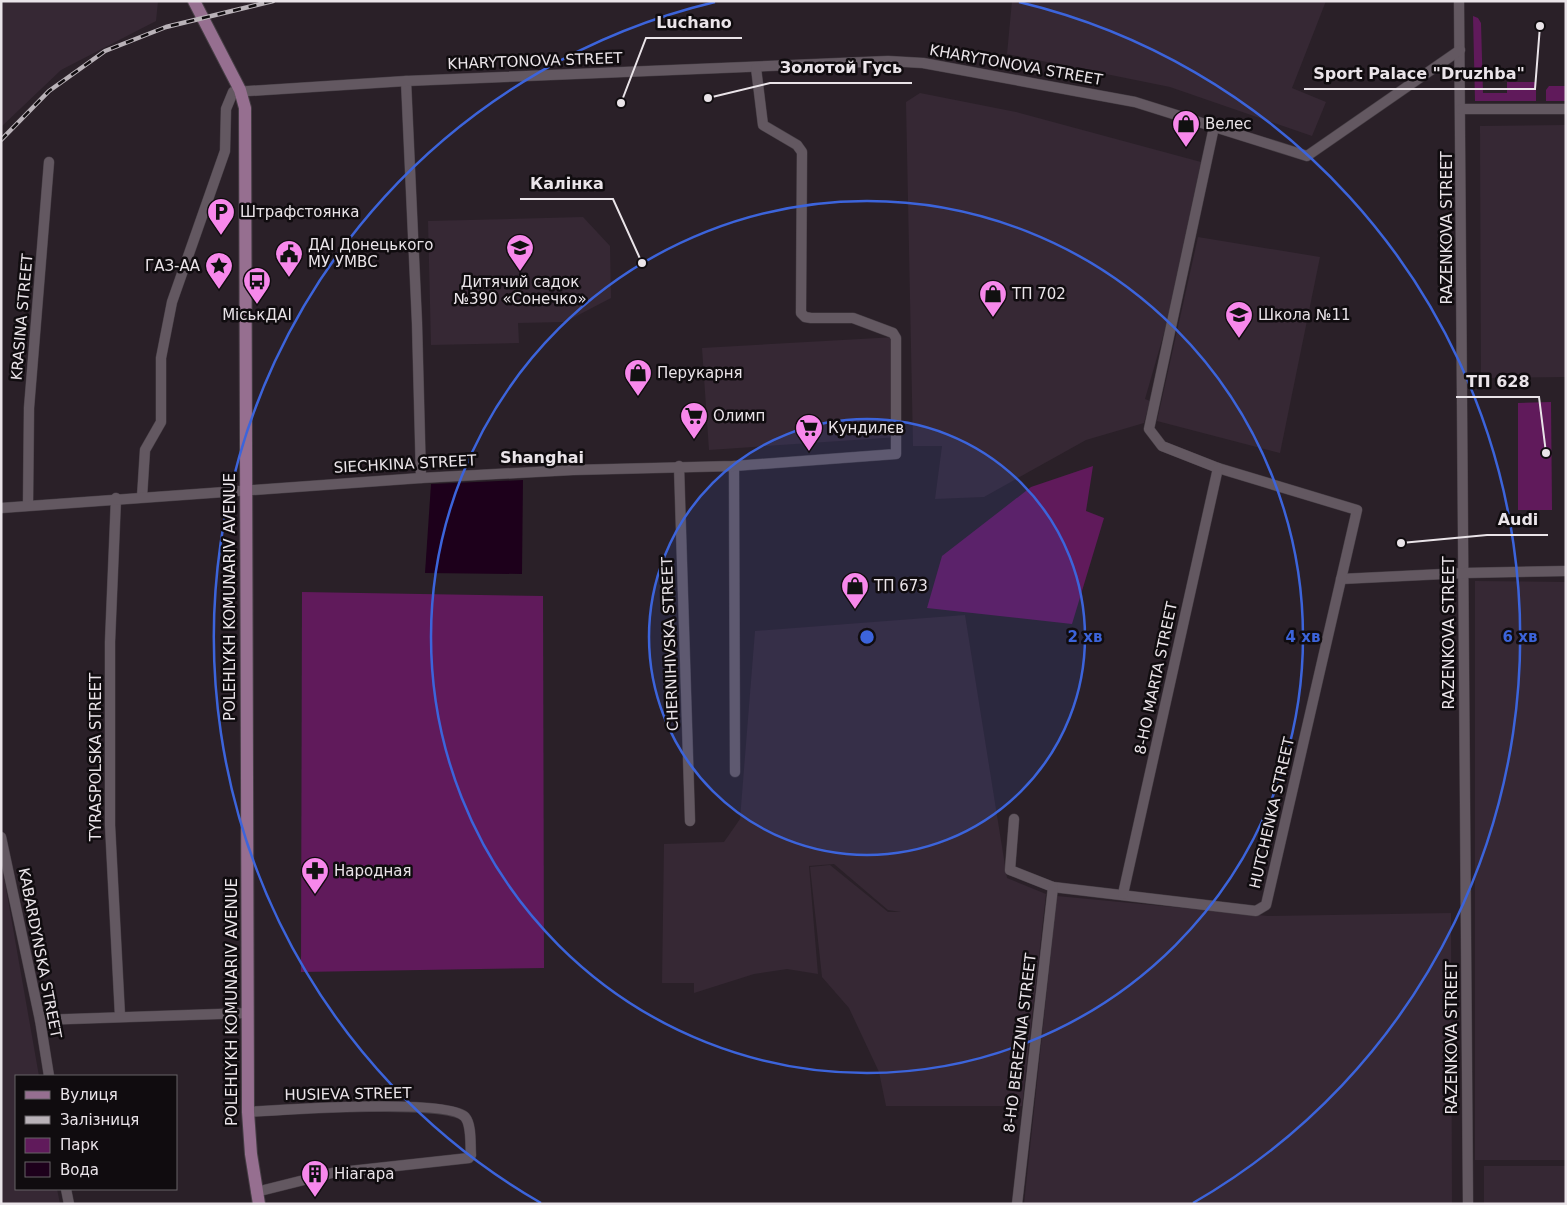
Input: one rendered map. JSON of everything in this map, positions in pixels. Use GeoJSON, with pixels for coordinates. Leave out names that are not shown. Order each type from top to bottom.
{"type":"FeatureCollection","features":[{"type":"Feature","properties":{"kind":"main road","name":"POLEHLYKH KOMUNARIV AVENUE"},"geometry":{"type":"LineString","coordinates":[[194,1],[240,90],[245,108],[248,1112],[257,1198]]}},
{"type":"Feature","properties":{"kind":"street","name":"RAZENKOVA STREET"},"geometry":{"type":"LineString","coordinates":[[1458,1],[1461,109],[1468,1204]]}},
{"type":"Feature","properties":{"kind":"street","name":"KHARYTONOVA STREET"},"geometry":{"type":"LineString","coordinates":[[240,90],[406,81],[756,68],[888,61],[923,63],[1135,102],[1307,156],[1460,50]]}},
{"type":"Feature","properties":{"kind":"street","name":"SIECHKINA STREET"},"geometry":{"type":"LineString","coordinates":[[1,508],[116,498],[421,478],[679,466],[734,466],[896,454],[896,338],[893,333],[853,318],[811,318],[805,317],[801,313],[802,152],[798,145],[763,125],[756,68]]}},
{"type":"Feature","properties":{"kind":"street"},"geometry":{"type":"LineString","coordinates":[[406,81],[417,323],[421,478]]}},
{"type":"Feature","properties":{"kind":"street"},"geometry":{"type":"LineString","coordinates":[[142,497],[145,450],[161,422],[161,358],[172,302],[225,151],[226,109],[232,92],[240,90]]}},
{"type":"Feature","properties":{"kind":"street"},"geometry":{"type":"LineString","coordinates":[[1461,109],[1566,109]]}},
{"type":"Feature","properties":{"kind":"street"},"geometry":{"type":"LineString","coordinates":[[1214,127],[1150,429],[1162,446],[1218,468]]}},
{"type":"Feature","properties":{"kind":"street","name":"KRASINA STREET"},"geometry":{"type":"LineString","coordinates":[[28,505],[29,408],[49,162]]}},
{"type":"Feature","properties":{"kind":"street","name":"CHERNIHIVSKA STREET"},"geometry":{"type":"LineString","coordinates":[[679,466],[690,821]]}},
{"type":"Feature","properties":{"kind":"street"},"geometry":{"type":"LineString","coordinates":[[734,466],[735,772]]}},
{"type":"Feature","properties":{"kind":"street","name":"HUTCHENKA STREET"},"geometry":{"type":"LineString","coordinates":[[1014,819],[1010,870],[1053,886],[1256,911],[1266,905],[1357,510],[1218,468]]}},
{"type":"Feature","properties":{"kind":"street","name":"8-HO MARTA STREET"},"geometry":{"type":"LineString","coordinates":[[1124,894],[1218,468]]}},
{"type":"Feature","properties":{"kind":"street","name":"TYRASPOLSKA STREET"},"geometry":{"type":"LineString","coordinates":[[116,498],[110,642],[110,825],[120,1016]]}},
{"type":"Feature","properties":{"kind":"street"},"geometry":{"type":"LineString","coordinates":[[1341,579],[1464,572],[1566,572]]}},
{"type":"Feature","properties":{"kind":"street","name":"KABARDYNSKA STREET"},"geometry":{"type":"LineString","coordinates":[[1,837],[40,1020],[49,1075]]}},
{"type":"Feature","properties":{"kind":"street","name":"8-HO BEREZNIA STREET"},"geometry":{"type":"LineString","coordinates":[[1017,1204],[1053,886]]}},
{"type":"Feature","properties":{"kind":"street"},"geometry":{"type":"LineString","coordinates":[[40,1020],[248,1012]]}},
{"type":"Feature","properties":{"kind":"street","name":"HUSIEVA STREET"},"geometry":{"type":"LineString","coordinates":[[248,1112],[396,1106],[455,1112],[465,1118],[468,1124],[469,1158],[332,1173],[257,1198]]}},
{"type":"Feature","properties":{"kind":"street"},"geometry":{"type":"LineString","coordinates":[[66,1190],[69,1204]]}},
{"type":"Feature","properties":{"kind":"shaded area"},"geometry":{"type":"Polygon","coordinates":[[[1,1],[158,1],[156,21],[61,70],[1,127],[1,1]]]}},
{"type":"Feature","properties":{"kind":"shaded area"},"geometry":{"type":"Polygon","coordinates":[[[1012,1],[1326,1],[1292,88],[1326,102],[1312,136],[1170,87],[1007,54],[1012,1]]]}},
{"type":"Feature","properties":{"kind":"shaded area"},"geometry":{"type":"Polygon","coordinates":[[[920,93],[1016,112],[1201,162],[1166,326],[1145,399],[1150,401],[1144,423],[1086,440],[984,497],[935,499],[942,446],[913,446],[906,102],[920,93]]]}},
{"type":"Feature","properties":{"kind":"shaded area"},"geometry":{"type":"Polygon","coordinates":[[[1566,125],[1566,377],[1481,378],[1480,126],[1566,125]]]}},
{"type":"Feature","properties":{"kind":"shaded area","name":"Дитячий садок №390 «Сонечко»"},"geometry":{"type":"Polygon","coordinates":[[[583,217],[610,246],[611,298],[565,322],[518,323],[519,343],[431,345],[428,221],[583,217]]]}},
{"type":"Feature","properties":{"kind":"shaded area","name":"Школа №11"},"geometry":{"type":"Polygon","coordinates":[[[1198,237],[1320,257],[1280,453],[1157,421],[1198,237]]]}},
{"type":"Feature","properties":{"kind":"shaded area"},"geometry":{"type":"Polygon","coordinates":[[[896,337],[899,437],[709,450],[702,348],[896,337]]]}},
{"type":"Feature","properties":{"kind":"shaded area"},"geometry":{"type":"Polygon","coordinates":[[[1475,581],[1566,582],[1566,1160],[1475,1160],[1475,581]]]}},
{"type":"Feature","properties":{"kind":"shaded area"},"geometry":{"type":"Polygon","coordinates":[[[965,615],[1007,878],[1046,894],[1022,1106],[886,1106],[879,1072],[849,1008],[822,977],[810,867],[830,865],[888,912],[901,912],[888,910],[834,864],[809,866],[818,974],[787,969],[754,974],[694,993],[694,983],[662,983],[664,844],[724,842],[740,819],[755,631],[965,615]]]}},
{"type":"Feature","properties":{"kind":"shaded area"},"geometry":{"type":"Polygon","coordinates":[[[1,860],[39,1075],[15,1075],[15,1190],[57,1190],[60,1204],[1,1204],[1,860]]]}},
{"type":"Feature","properties":{"kind":"shaded area"},"geometry":{"type":"Polygon","coordinates":[[[1057,896],[1268,916],[1451,913],[1452,1204],[1024,1204],[1057,896]]]}},
{"type":"Feature","properties":{"kind":"shaded area"},"geometry":{"type":"Polygon","coordinates":[[[1484,1166],[1566,1166],[1566,1204],[1484,1204],[1484,1166]]]}},
{"type":"Feature","properties":{"kind":"green space"},"geometry":{"type":"Polygon","coordinates":[[[1473,16],[1478,18],[1481,23],[1483,93],[1507,93],[1507,82],[1536,82],[1536,101],[1475,101],[1473,16]]]}},
{"type":"Feature","properties":{"kind":"green space"},"geometry":{"type":"Polygon","coordinates":[[[1549,86],[1566,86],[1566,101],[1546,101],[1546,90],[1549,86]]]}},
{"type":"Feature","properties":{"kind":"green space"},"geometry":{"type":"Polygon","coordinates":[[[1551,402],[1552,510],[1518,510],[1518,403],[1551,402]]]}},
{"type":"Feature","properties":{"kind":"green space"},"geometry":{"type":"Polygon","coordinates":[[[1093,466],[1086,511],[1104,518],[1072,624],[927,608],[942,556],[1031,487],[1093,466]]]}},
{"type":"Feature","properties":{"kind":"green space"},"geometry":{"type":"Polygon","coordinates":[[[302,592],[543,596],[544,968],[301,972],[302,592]]]}},
{"type":"Feature","properties":{"kind":"water"},"geometry":{"type":"Polygon","coordinates":[[[523,480],[522,574],[425,573],[431,484],[523,480]]]}},
{"type":"Feature","properties":{"kind":"railway"},"geometry":{"type":"LineString","coordinates":[[1,140],[49,91],[105,51],[166,27],[273,1]]}},
{"type":"Feature","properties":{"kind":"place","name":"Sport Palace \"Druzhba\""},"geometry":{"type":"Point","coordinates":[1540,26]}},
{"type":"Feature","properties":{"kind":"place","name":"Золотой Гусь"},"geometry":{"type":"Point","coordinates":[708,98]}},
{"type":"Feature","properties":{"kind":"place","name":"Luchano"},"geometry":{"type":"Point","coordinates":[621,103]}},
{"type":"Feature","properties":{"kind":"place","name":"Велес"},"geometry":{"type":"Point","coordinates":[1186,148]}},
{"type":"Feature","properties":{"kind":"place","name":"Штрафстоянка"},"geometry":{"type":"Point","coordinates":[221,236]}},
{"type":"Feature","properties":{"kind":"place","name":"Калінка"},"geometry":{"type":"Point","coordinates":[642,263]}},
{"type":"Feature","properties":{"kind":"place","name":"Дитячий садок №390 «Сонечко»"},"geometry":{"type":"Point","coordinates":[520,272]}},
{"type":"Feature","properties":{"kind":"place","name":"ДАІ Донецького МУ УМВС"},"geometry":{"type":"Point","coordinates":[289,278]}},
{"type":"Feature","properties":{"kind":"place","name":"ГАЗ-АА"},"geometry":{"type":"Point","coordinates":[219,290]}},
{"type":"Feature","properties":{"kind":"place","name":"МіськДАІ"},"geometry":{"type":"Point","coordinates":[257,305]}},
{"type":"Feature","properties":{"kind":"place","name":"ТП 702"},"geometry":{"type":"Point","coordinates":[993,318]}},
{"type":"Feature","properties":{"kind":"place","name":"Школа №11"},"geometry":{"type":"Point","coordinates":[1239,339]}},
{"type":"Feature","properties":{"kind":"place","name":"Перукарня"},"geometry":{"type":"Point","coordinates":[638,397]}},
{"type":"Feature","properties":{"kind":"place","name":"Олимп"},"geometry":{"type":"Point","coordinates":[694,440]}},
{"type":"Feature","properties":{"kind":"place","name":"Кундилєв"},"geometry":{"type":"Point","coordinates":[809,452]}},
{"type":"Feature","properties":{"kind":"place","name":"ТП 628"},"geometry":{"type":"Point","coordinates":[1546,453]}},
{"type":"Feature","properties":{"kind":"place","name":"Audi"},"geometry":{"type":"Point","coordinates":[1401,543]}},
{"type":"Feature","properties":{"kind":"place","name":"ТП 673"},"geometry":{"type":"Point","coordinates":[855,610]}},
{"type":"Feature","properties":{"kind":"place","name":"Народная"},"geometry":{"type":"Point","coordinates":[315,895]}},
{"type":"Feature","properties":{"kind":"place","name":"Ніагара"},"geometry":{"type":"Point","coordinates":[315,1198]}},
{"type":"Feature","properties":{"kind":"district","name":"Shanghai"},"geometry":{"type":"Point","coordinates":[542,457]}}]}
